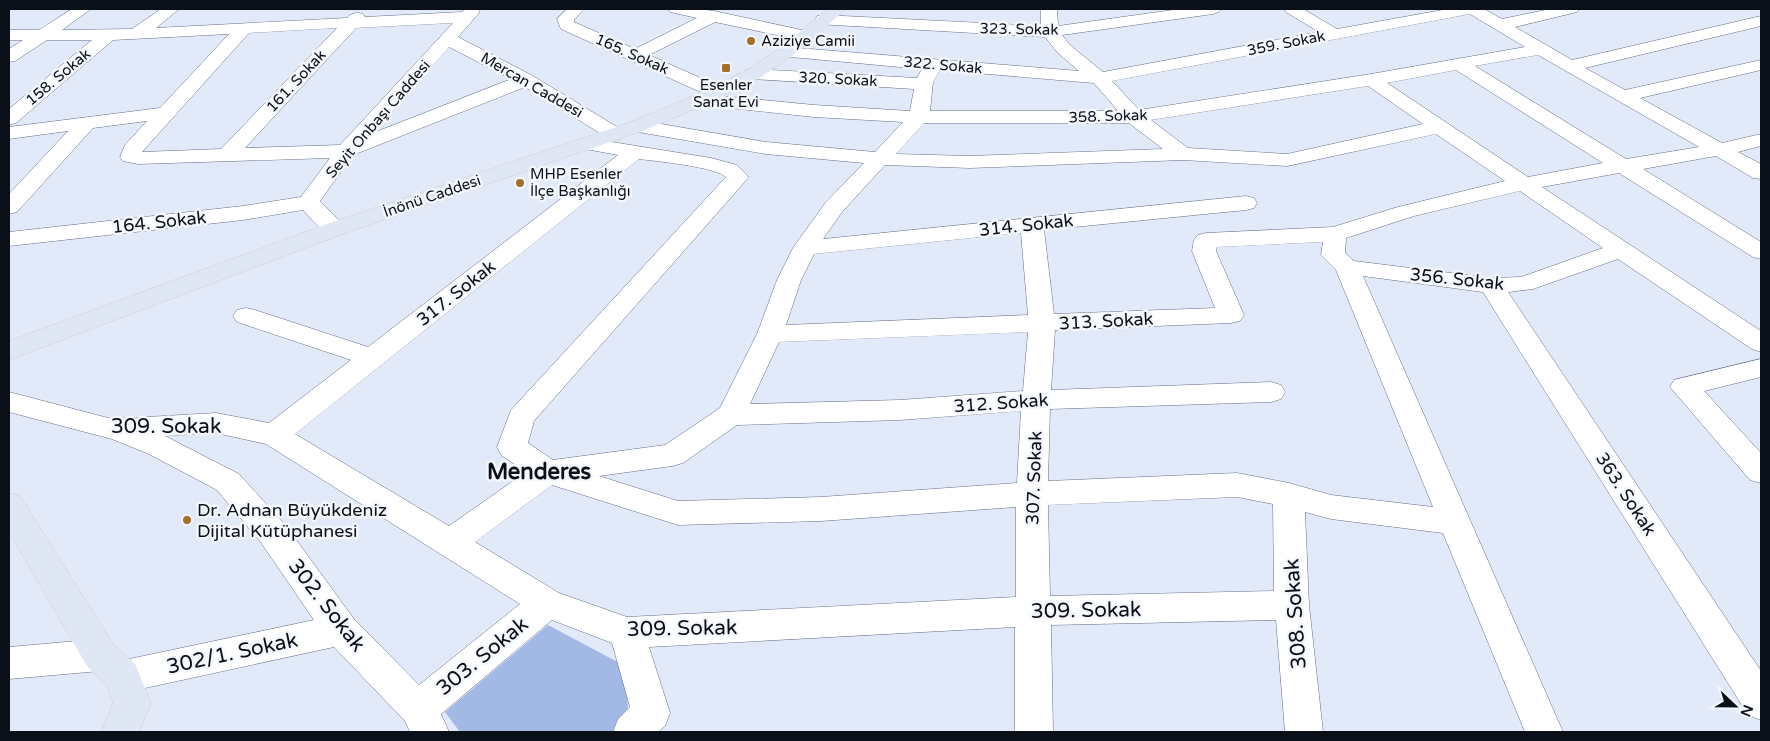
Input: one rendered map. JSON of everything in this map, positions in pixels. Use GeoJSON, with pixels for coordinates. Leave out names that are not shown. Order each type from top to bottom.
{"type":"FeatureCollection","features":[{"type":"Feature","properties":{"kind":"main road"},"geometry":{"type":"LineString","coordinates":[[629,137],[752,74],[786,52],[830,15]]}},
{"type":"Feature","properties":{"kind":"main road","name":"İnönü Caddesi"},"geometry":{"type":"LineString","coordinates":[[9,351],[335,229],[587,144]]}},
{"type":"Feature","properties":{"kind":"main road"},"geometry":{"type":"LineString","coordinates":[[9,505],[111,666],[132,703],[120,732]]}},
{"type":"Feature","properties":{"kind":"street"},"geometry":{"type":"LineString","coordinates":[[9,57],[83,9]]}},
{"type":"Feature","properties":{"kind":"street"},"geometry":{"type":"LineString","coordinates":[[136,34],[171,9]]}},
{"type":"Feature","properties":{"kind":"street","name":"161. Sokak"},"geometry":{"type":"LineString","coordinates":[[228,154],[365,9]]}},
{"type":"Feature","properties":{"kind":"street","name":"165. Sokak"},"geometry":{"type":"LineString","coordinates":[[576,9],[565,19],[567,24],[636,55],[708,96]]}},
{"type":"Feature","properties":{"kind":"street"},"geometry":{"type":"LineString","coordinates":[[676,9],[805,36]]}},
{"type":"Feature","properties":{"kind":"street"},"geometry":{"type":"LineString","coordinates":[[1049,9],[1050,32],[1064,49],[1099,78],[1134,118],[1183,154]]}},
{"type":"Feature","properties":{"kind":"street","name":"323. Sokak"},"geometry":{"type":"LineString","coordinates":[[830,15],[1050,32],[1213,9]]}},
{"type":"Feature","properties":{"kind":"street"},"geometry":{"type":"LineString","coordinates":[[1473,9],[1569,66],[1761,173]]}},
{"type":"Feature","properties":{"kind":"street","name":"359. Sokak"},"geometry":{"type":"LineString","coordinates":[[1099,78],[1473,9]]}},
{"type":"Feature","properties":{"kind":"street"},"geometry":{"type":"LineString","coordinates":[[1499,25],[1571,9]]}},
{"type":"Feature","properties":{"kind":"street"},"geometry":{"type":"LineString","coordinates":[[1296,11],[1324,10]]}},
{"type":"Feature","properties":{"kind":"street"},"geometry":{"type":"LineString","coordinates":[[1296,11],[1333,34]]}},
{"type":"Feature","properties":{"kind":"street"},"geometry":{"type":"LineString","coordinates":[[9,35],[136,34],[242,24],[351,23],[470,13]]}},
{"type":"Feature","properties":{"kind":"street","name":"Seyit Onbaşı Caddesi"},"geometry":{"type":"LineString","coordinates":[[308,202],[346,152],[470,13]]}},
{"type":"Feature","properties":{"kind":"street"},"geometry":{"type":"LineString","coordinates":[[636,55],[714,16]]}},
{"type":"Feature","properties":{"kind":"street"},"geometry":{"type":"LineString","coordinates":[[1569,66],[1761,21]]}},
{"type":"Feature","properties":{"kind":"street"},"geometry":{"type":"LineString","coordinates":[[242,24],[132,149],[130,156],[138,158],[346,152],[526,80]]}},
{"type":"Feature","properties":{"kind":"street","name":"158. Sokak"},"geometry":{"type":"LineString","coordinates":[[9,119],[108,35]]}},
{"type":"Feature","properties":{"kind":"street","name":"Mercan Caddesi"},"geometry":{"type":"LineString","coordinates":[[448,38],[629,137]]}},
{"type":"Feature","properties":{"kind":"street","name":"358. Sokak"},"geometry":{"type":"LineString","coordinates":[[708,96],[814,111],[919,116],[1134,118],[1371,80],[1542,49]]}},
{"type":"Feature","properties":{"kind":"street","name":"322. Sokak"},"geometry":{"type":"LineString","coordinates":[[786,52],[929,74],[1099,78]]}},
{"type":"Feature","properties":{"kind":"street"},"geometry":{"type":"LineString","coordinates":[[1458,64],[1761,252]]}},
{"type":"Feature","properties":{"kind":"street"},"geometry":{"type":"LineString","coordinates":[[1623,96],[1761,65]]}},
{"type":"Feature","properties":{"kind":"street","name":"320. Sokak"},"geometry":{"type":"LineString","coordinates":[[752,74],[929,74]]}},
{"type":"Feature","properties":{"kind":"street"},"geometry":{"type":"LineString","coordinates":[[449,544],[548,472],[672,455],[731,415],[770,334],[788,280],[805,248],[834,207],[919,116],[929,74]]}},
{"type":"Feature","properties":{"kind":"street"},"geometry":{"type":"LineString","coordinates":[[1371,80],[1761,343]]}},
{"type":"Feature","properties":{"kind":"street"},"geometry":{"type":"LineString","coordinates":[[9,133],[164,113]]}},
{"type":"Feature","properties":{"kind":"street"},"geometry":{"type":"LineString","coordinates":[[9,207],[86,124]]}},
{"type":"Feature","properties":{"kind":"street"},"geometry":{"type":"LineString","coordinates":[[587,144],[629,137],[880,157],[906,161],[970,162],[1183,154],[1287,160],[1439,127]]}},
{"type":"Feature","properties":{"kind":"street"},"geometry":{"type":"LineString","coordinates":[[629,137],[730,168],[738,177],[521,417],[512,447],[548,472],[678,513],[821,509],[1032,494],[1237,485],[1289,495],[1331,507],[1454,522]]}},
{"type":"Feature","properties":{"kind":"street","name":"317. Sokak"},"geometry":{"type":"LineString","coordinates":[[274,435],[373,358],[629,137]]}},
{"type":"Feature","properties":{"kind":"street"},"geometry":{"type":"LineString","coordinates":[[1544,732],[1347,267],[1334,256],[1335,234],[1382,217],[1525,184],[1623,166],[1722,151],[1761,140]]}},
{"type":"Feature","properties":{"kind":"street"},"geometry":{"type":"LineString","coordinates":[[308,202],[335,229]]}},
{"type":"Feature","properties":{"kind":"street","name":"164. Sokak"},"geometry":{"type":"LineString","coordinates":[[9,239],[243,213],[308,202]]}},
{"type":"Feature","properties":{"kind":"street","name":"314. Sokak"},"geometry":{"type":"LineString","coordinates":[[805,248],[1246,203]]}},
{"type":"Feature","properties":{"kind":"street","name":"307. Sokak"},"geometry":{"type":"LineString","coordinates":[[1032,224],[1042,324],[1036,400],[1032,494],[1034,732]]}},
{"type":"Feature","properties":{"kind":"street","name":"313. Sokak"},"geometry":{"type":"LineString","coordinates":[[770,334],[1231,315],[1204,251],[1206,240],[1335,234]]}},
{"type":"Feature","properties":{"kind":"street","name":"356. Sokak"},"geometry":{"type":"LineString","coordinates":[[1347,267],[1491,286],[1524,284],[1621,250]]}},
{"type":"Feature","properties":{"kind":"street","name":"363. Sokak"},"geometry":{"type":"LineString","coordinates":[[1491,286],[1751,673],[1761,703]]}},
{"type":"Feature","properties":{"kind":"street"},"geometry":{"type":"LineString","coordinates":[[246,316],[373,358]]}},
{"type":"Feature","properties":{"kind":"street"},"geometry":{"type":"LineString","coordinates":[[1761,368],[1684,387],[1761,472]]}},
{"type":"Feature","properties":{"kind":"street","name":"312. Sokak"},"geometry":{"type":"LineString","coordinates":[[731,415],[900,410],[1036,400],[1271,392]]}},
{"type":"Feature","properties":{"kind":"street","name":"309. Sokak"},"geometry":{"type":"LineString","coordinates":[[9,402],[112,429],[216,423],[274,435],[547,603],[627,633],[1032,611],[1292,605]]}},
{"type":"Feature","properties":{"kind":"street","name":"302. Sokak"},"geometry":{"type":"LineString","coordinates":[[112,429],[160,446],[228,482],[274,535],[341,630],[424,720]]}},
{"type":"Feature","properties":{"kind":"street","name":"308. Sokak"},"geometry":{"type":"LineString","coordinates":[[1289,495],[1292,605],[1304,732]]}},
{"type":"Feature","properties":{"kind":"street","name":"303. Sokak"},"geometry":{"type":"LineString","coordinates":[[424,720],[547,603]]}},
{"type":"Feature","properties":{"kind":"street","name":"302/1. Sokak"},"geometry":{"type":"LineString","coordinates":[[9,663],[111,666],[341,630]]}},
{"type":"Feature","properties":{"kind":"street"},"geometry":{"type":"LineString","coordinates":[[627,633],[651,713],[632,732]]}},
{"type":"Feature","properties":{"kind":"shaded area"},"geometry":{"type":"Polygon","coordinates":[[[548,625],[625,666],[629,724],[619,732],[460,732],[445,712],[548,625]]]}},
{"type":"Feature","properties":{"kind":"place","name":"Aziziye Camii"},"geometry":{"type":"Point","coordinates":[751,41]}},
{"type":"Feature","properties":{"kind":"place","name":"Esenler Sanat Evi"},"geometry":{"type":"Point","coordinates":[726,68]}},
{"type":"Feature","properties":{"kind":"place","name":"MHP Esenler İlçe Başkanlığı"},"geometry":{"type":"Point","coordinates":[520,183]}},
{"type":"Feature","properties":{"kind":"place","name":"Dr. Adnan Büyükdeniz Dijital Kütüphanesi"},"geometry":{"type":"Point","coordinates":[187,520]}},
{"type":"Feature","properties":{"kind":"district","name":"Menderes"},"geometry":{"type":"Point","coordinates":[539,471]}}]}
